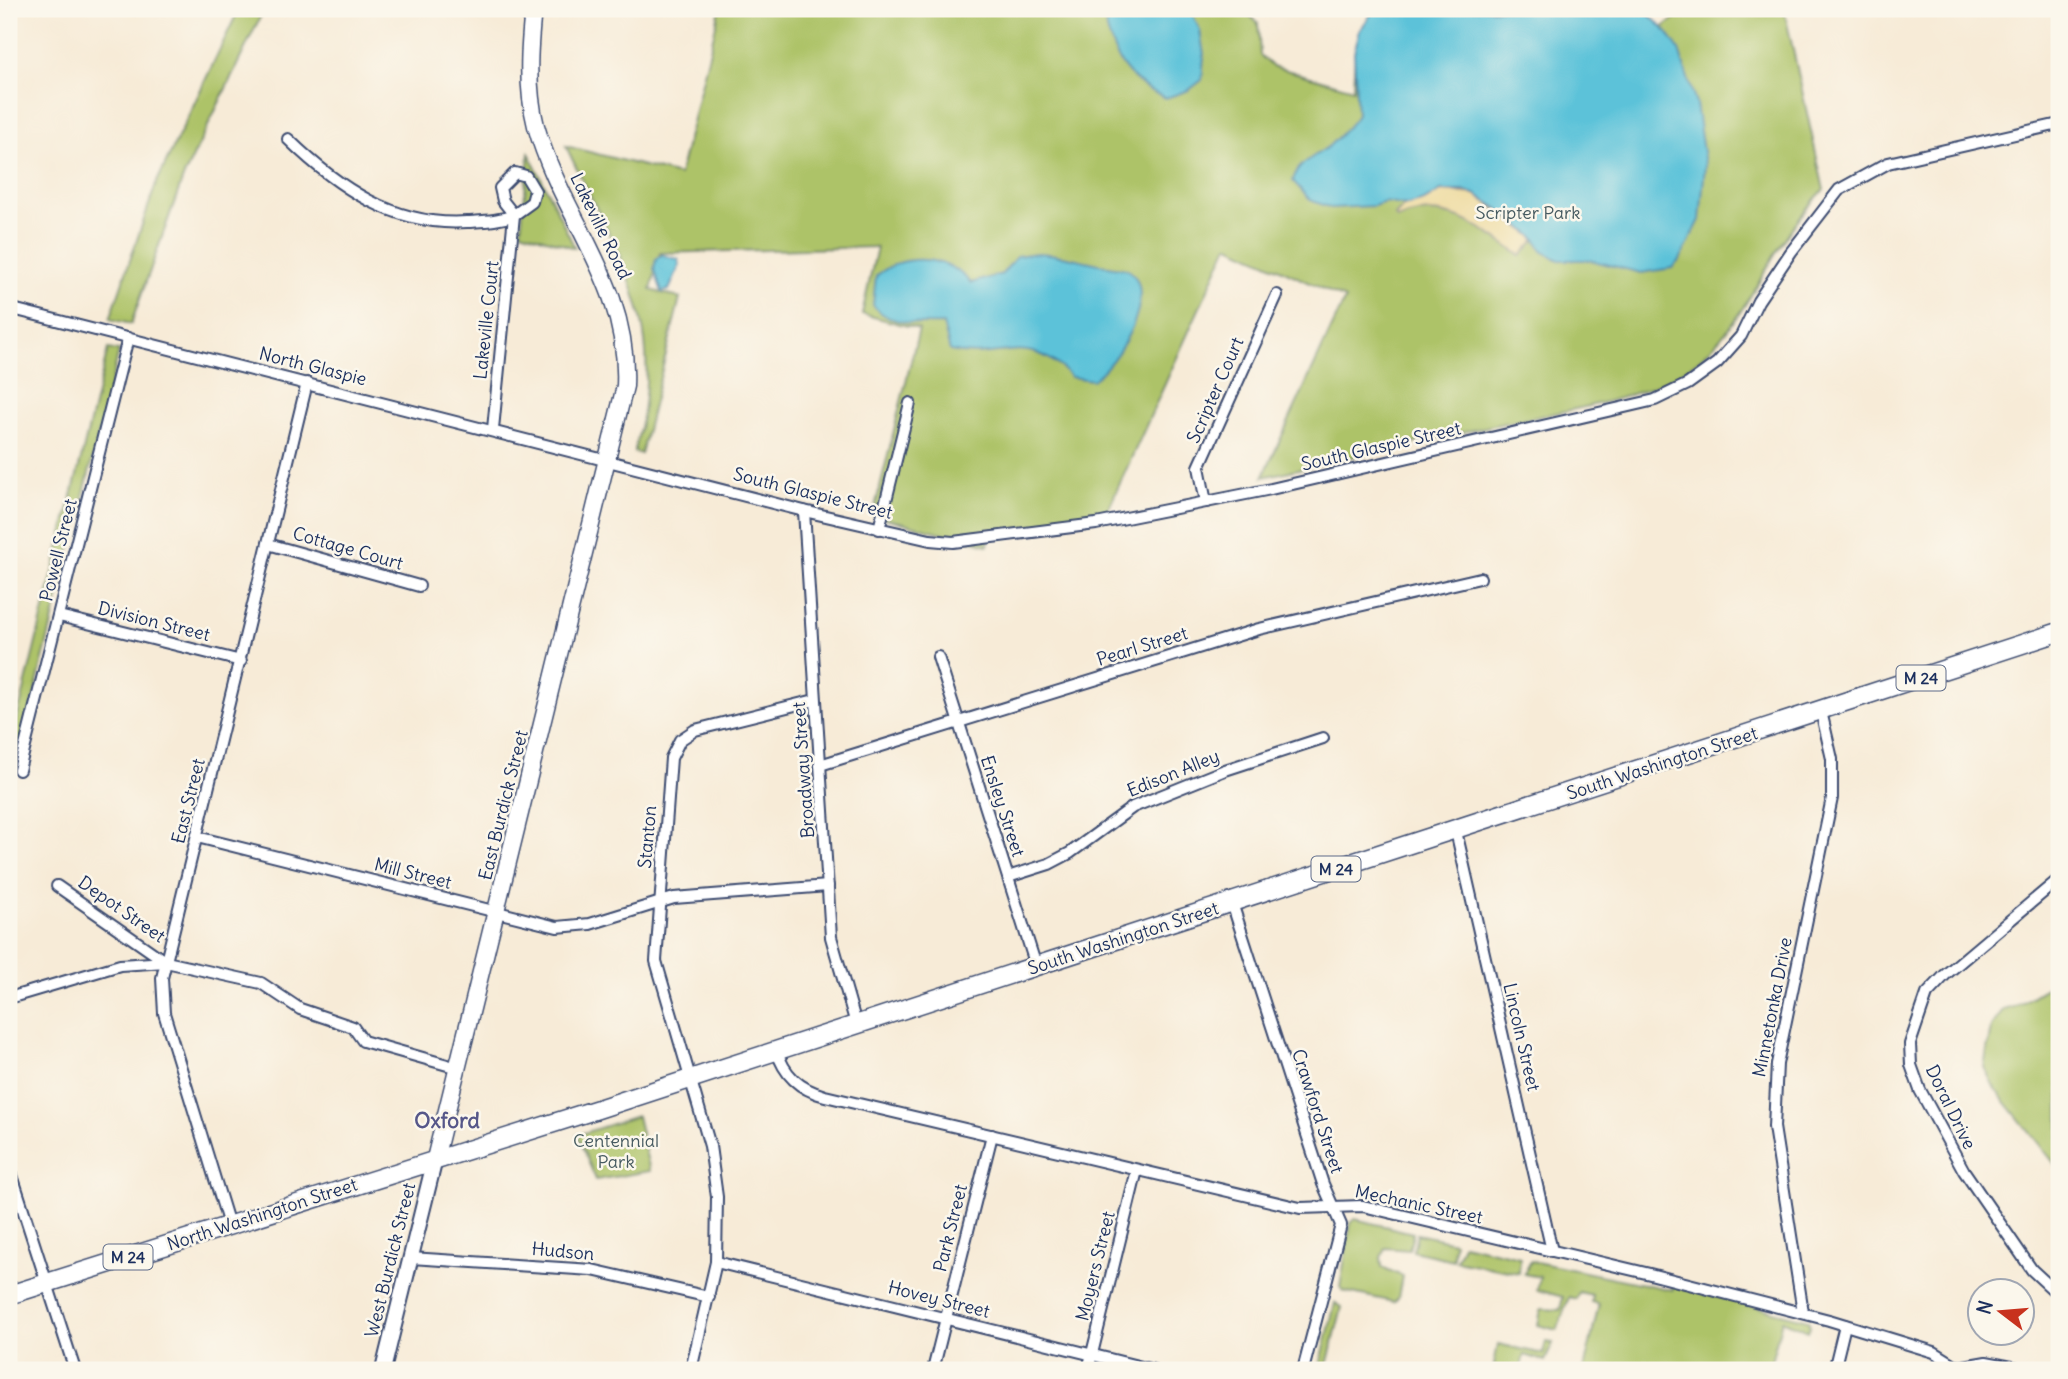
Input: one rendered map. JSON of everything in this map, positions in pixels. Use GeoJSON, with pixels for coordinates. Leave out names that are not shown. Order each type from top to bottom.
{"type":"FeatureCollection","features":[{"type":"Feature","properties":{"kind":"main road","name":"Lakeville Road"},"geometry":{"type":"LineString","coordinates":[[533,9],[529,73],[536,123],[551,164],[609,285],[623,335],[625,386],[609,461]]}},
{"type":"Feature","properties":{"kind":"main road","name":"East Burdick Street"},"geometry":{"type":"LineString","coordinates":[[435,1159],[609,461]]}},
{"type":"Feature","properties":{"kind":"main road","name":"M 24"},"geometry":{"type":"LineString","coordinates":[[1815,713],[2059,632]]}},
{"type":"Feature","properties":{"kind":"main road","name":"South Washington Street"},"geometry":{"type":"LineString","coordinates":[[435,1159],[1815,713]]}},
{"type":"Feature","properties":{"kind":"main road","name":"North Washington Street"},"geometry":{"type":"LineString","coordinates":[[9,1295],[435,1159]]}},
{"type":"Feature","properties":{"kind":"street","name":"South Glaspie Street"},"geometry":{"type":"LineString","coordinates":[[609,461],[804,511],[930,540],[953,542],[1096,524],[1206,502],[1655,400],[1688,384],[1725,354],[1741,336],[1758,301],[1791,252],[1839,190],[1888,163],[2059,124]]}},
{"type":"Feature","properties":{"kind":"street","name":"Lakeville Court"},"geometry":{"type":"LineString","coordinates":[[288,139],[348,190],[397,213],[428,221],[458,223],[500,220],[514,215],[493,429]]}},
{"type":"Feature","properties":{"kind":"street","name":"Scripter Court"},"geometry":{"type":"LineString","coordinates":[[1206,502],[1199,467],[1277,295]]}},
{"type":"Feature","properties":{"kind":"street","name":"North Glaspie"},"geometry":{"type":"LineString","coordinates":[[9,308],[493,429],[609,461]]}},
{"type":"Feature","properties":{"kind":"street","name":"Powell Street"},"geometry":{"type":"LineString","coordinates":[[19,770],[128,338]]}},
{"type":"Feature","properties":{"kind":"street","name":"East Street"},"geometry":{"type":"LineString","coordinates":[[229,1225],[164,1013],[161,993],[166,962],[307,383]]}},
{"type":"Feature","properties":{"kind":"street"},"geometry":{"type":"LineString","coordinates":[[879,528],[910,403]]}},
{"type":"Feature","properties":{"kind":"street","name":"Broadway Street"},"geometry":{"type":"LineString","coordinates":[[804,511],[834,951],[856,1024]]}},
{"type":"Feature","properties":{"kind":"street","name":"Cottage Court"},"geometry":{"type":"LineString","coordinates":[[268,544],[419,586]]}},
{"type":"Feature","properties":{"kind":"street","name":"Pearl Street"},"geometry":{"type":"LineString","coordinates":[[820,765],[958,720],[1283,622],[1480,579]]}},
{"type":"Feature","properties":{"kind":"street","name":"Division Street"},"geometry":{"type":"LineString","coordinates":[[59,616],[241,661]]}},
{"type":"Feature","properties":{"kind":"street","name":"Ensley Street"},"geometry":{"type":"LineString","coordinates":[[938,657],[1036,966]]}},
{"type":"Feature","properties":{"kind":"street","name":"Stanton"},"geometry":{"type":"LineString","coordinates":[[691,1370],[716,1262],[715,1169],[692,1076],[657,968],[655,947],[670,765],[678,742],[702,727],[816,700]]}},
{"type":"Feature","properties":{"kind":"street","name":"Minnetonka Drive"},"geometry":{"type":"LineString","coordinates":[[1802,1312],[1774,1127],[1773,1098],[1779,1053],[1832,798],[1832,759],[1815,713]]}},
{"type":"Feature","properties":{"kind":"street","name":"Edison Alley"},"geometry":{"type":"LineString","coordinates":[[1008,877],[1049,864],[1070,853],[1133,807],[1248,762],[1323,738]]}},
{"type":"Feature","properties":{"kind":"street","name":"Lincoln Street"},"geometry":{"type":"LineString","coordinates":[[1456,831],[1552,1251]]}},
{"type":"Feature","properties":{"kind":"street","name":"Mill Street"},"geometry":{"type":"LineString","coordinates":[[197,836],[557,927],[574,927],[659,902],[828,886]]}},
{"type":"Feature","properties":{"kind":"street","name":"Doral Drive"},"geometry":{"type":"LineString","coordinates":[[2059,879],[1954,967],[1927,994],[1918,1013],[1910,1044],[1911,1065],[1920,1090],[1964,1171],[2032,1270],[2059,1295]]}},
{"type":"Feature","properties":{"kind":"street","name":"Depot Street"},"geometry":{"type":"LineString","coordinates":[[57,886],[166,962]]}},
{"type":"Feature","properties":{"kind":"street","name":"Crawford Street"},"geometry":{"type":"LineString","coordinates":[[1232,903],[1341,1225],[1303,1370]]}},
{"type":"Feature","properties":{"kind":"street"},"geometry":{"type":"LineString","coordinates":[[9,998],[120,965],[166,962],[261,983],[300,1010],[353,1027],[363,1041],[458,1068]]}},
{"type":"Feature","properties":{"kind":"street","name":"Mechanic Street"},"geometry":{"type":"LineString","coordinates":[[776,1049],[787,1075],[810,1092],[1300,1208],[1363,1206],[1552,1251],[1802,1312],[1934,1352],[1950,1359],[1959,1369],[1986,1362],[2028,1370]]}},
{"type":"Feature","properties":{"kind":"street","name":"Park Street"},"geometry":{"type":"LineString","coordinates":[[933,1370],[992,1135]]}},
{"type":"Feature","properties":{"kind":"street","name":"West Burdick Street"},"geometry":{"type":"LineString","coordinates":[[383,1370],[435,1159]]}},
{"type":"Feature","properties":{"kind":"street"},"geometry":{"type":"LineString","coordinates":[[9,1166],[75,1370]]}},
{"type":"Feature","properties":{"kind":"street","name":"Moyers Street"},"geometry":{"type":"LineString","coordinates":[[1088,1370],[1137,1170]]}},
{"type":"Feature","properties":{"kind":"street","name":"Hudson"},"geometry":{"type":"LineString","coordinates":[[411,1258],[592,1270],[709,1297]]}},
{"type":"Feature","properties":{"kind":"street","name":"Hovey Street"},"geometry":{"type":"LineString","coordinates":[[716,1262],[1154,1370]]}},
{"type":"Feature","properties":{"kind":"street"},"geometry":{"type":"LineString","coordinates":[[1834,1370],[1845,1325]]}},
{"type":"Feature","properties":{"kind":"green space"},"geometry":{"type":"Polygon","coordinates":[[[239,9],[264,9],[183,178],[131,324],[110,319],[156,184],[239,9]]]}},
{"type":"Feature","properties":{"kind":"green space","name":"Scripter Park"},"geometry":{"type":"Polygon","coordinates":[[[720,9],[1242,9],[1258,23],[1260,55],[1272,66],[1353,89],[1359,37],[1375,9],[1643,9],[1662,28],[1688,9],[1784,9],[1824,190],[1791,230],[1750,297],[1720,339],[1681,373],[1656,385],[1600,404],[1263,477],[1345,299],[1228,245],[1107,512],[990,537],[988,545],[873,515],[919,329],[862,314],[877,247],[660,253],[651,290],[680,298],[641,454],[634,452],[644,405],[647,364],[643,327],[634,292],[620,258],[566,146],[679,175],[720,9]]]}},
{"type":"Feature","properties":{"kind":"green space"},"geometry":{"type":"Polygon","coordinates":[[[529,153],[575,248],[521,231],[529,153]]]}},
{"type":"Feature","properties":{"kind":"green space"},"geometry":{"type":"Polygon","coordinates":[[[108,349],[119,351],[9,798],[9,752],[108,349]]]}},
{"type":"Feature","properties":{"kind":"green space"},"geometry":{"type":"Polygon","coordinates":[[[2059,982],[2059,1169],[1995,1089],[1984,1067],[1991,1027],[2003,1010],[2059,982]]]}},
{"type":"Feature","properties":{"kind":"green space","name":"Centennial Park"},"geometry":{"type":"Polygon","coordinates":[[[637,1116],[650,1171],[596,1180],[577,1135],[637,1116]]]}},
{"type":"Feature","properties":{"kind":"green space"},"geometry":{"type":"Polygon","coordinates":[[[1355,1219],[1413,1233],[1409,1250],[1386,1248],[1381,1257],[1382,1267],[1402,1276],[1398,1298],[1394,1302],[1343,1291],[1340,1287],[1351,1222],[1355,1219]]]}},
{"type":"Feature","properties":{"kind":"green space"},"geometry":{"type":"Polygon","coordinates":[[[1417,1234],[1454,1242],[1453,1260],[1413,1251],[1417,1234]]]}},
{"type":"Feature","properties":{"kind":"green space"},"geometry":{"type":"Polygon","coordinates":[[[1463,1244],[1520,1257],[1519,1273],[1456,1261],[1463,1244]]]}},
{"type":"Feature","properties":{"kind":"green space"},"geometry":{"type":"Polygon","coordinates":[[[1531,1261],[1673,1290],[1672,1285],[1808,1320],[1810,1326],[1808,1331],[1782,1320],[1769,1370],[1584,1370],[1599,1304],[1591,1302],[1592,1295],[1579,1292],[1576,1299],[1569,1297],[1557,1330],[1538,1325],[1541,1309],[1560,1310],[1563,1297],[1537,1290],[1540,1277],[1524,1274],[1531,1261]]]}},
{"type":"Feature","properties":{"kind":"green space"},"geometry":{"type":"Polygon","coordinates":[[[1335,1303],[1342,1307],[1326,1369],[1319,1370],[1335,1303]]]}},
{"type":"Feature","properties":{"kind":"green space"},"geometry":{"type":"Polygon","coordinates":[[[1546,1342],[1553,1343],[1545,1361],[1524,1355],[1520,1370],[1493,1370],[1498,1344],[1543,1354],[1546,1342]]]}},
{"type":"Feature","properties":{"kind":"sand"},"geometry":{"type":"Polygon","coordinates":[[[1441,191],[1475,194],[1536,239],[1521,256],[1464,220],[1432,212],[1415,213],[1397,219],[1395,216],[1404,206],[1424,201],[1441,191]]]}},
{"type":"Feature","properties":{"kind":"water"},"geometry":{"type":"Polygon","coordinates":[[[1102,9],[1190,9],[1200,30],[1204,55],[1202,80],[1189,90],[1166,98],[1138,83],[1121,63],[1115,51],[1102,9]]]}},
{"type":"Feature","properties":{"kind":"water"},"geometry":{"type":"Polygon","coordinates":[[[1375,9],[1643,9],[1666,31],[1679,50],[1696,104],[1705,165],[1700,220],[1680,260],[1672,268],[1641,273],[1590,260],[1559,260],[1542,251],[1536,239],[1499,209],[1465,191],[1441,191],[1424,201],[1407,206],[1385,202],[1374,206],[1331,208],[1310,200],[1293,181],[1295,174],[1303,164],[1330,145],[1357,115],[1354,52],[1360,30],[1375,9]]]}},
{"type":"Feature","properties":{"kind":"water"},"geometry":{"type":"Polygon","coordinates":[[[1037,253],[1127,269],[1137,279],[1140,294],[1132,327],[1113,359],[1092,380],[1071,377],[1041,354],[1027,351],[968,354],[950,351],[943,324],[915,324],[896,320],[879,312],[873,305],[876,276],[900,263],[912,260],[938,262],[961,274],[971,283],[1002,274],[1017,256],[1037,253]]]}},
{"type":"Feature","properties":{"kind":"water"},"geometry":{"type":"Polygon","coordinates":[[[662,255],[678,259],[680,265],[669,290],[662,292],[654,269],[656,259],[662,255]]]}},
{"type":"Feature","properties":{"kind":"district","name":"Oxford"},"geometry":{"type":"Point","coordinates":[447,1120]}}]}
